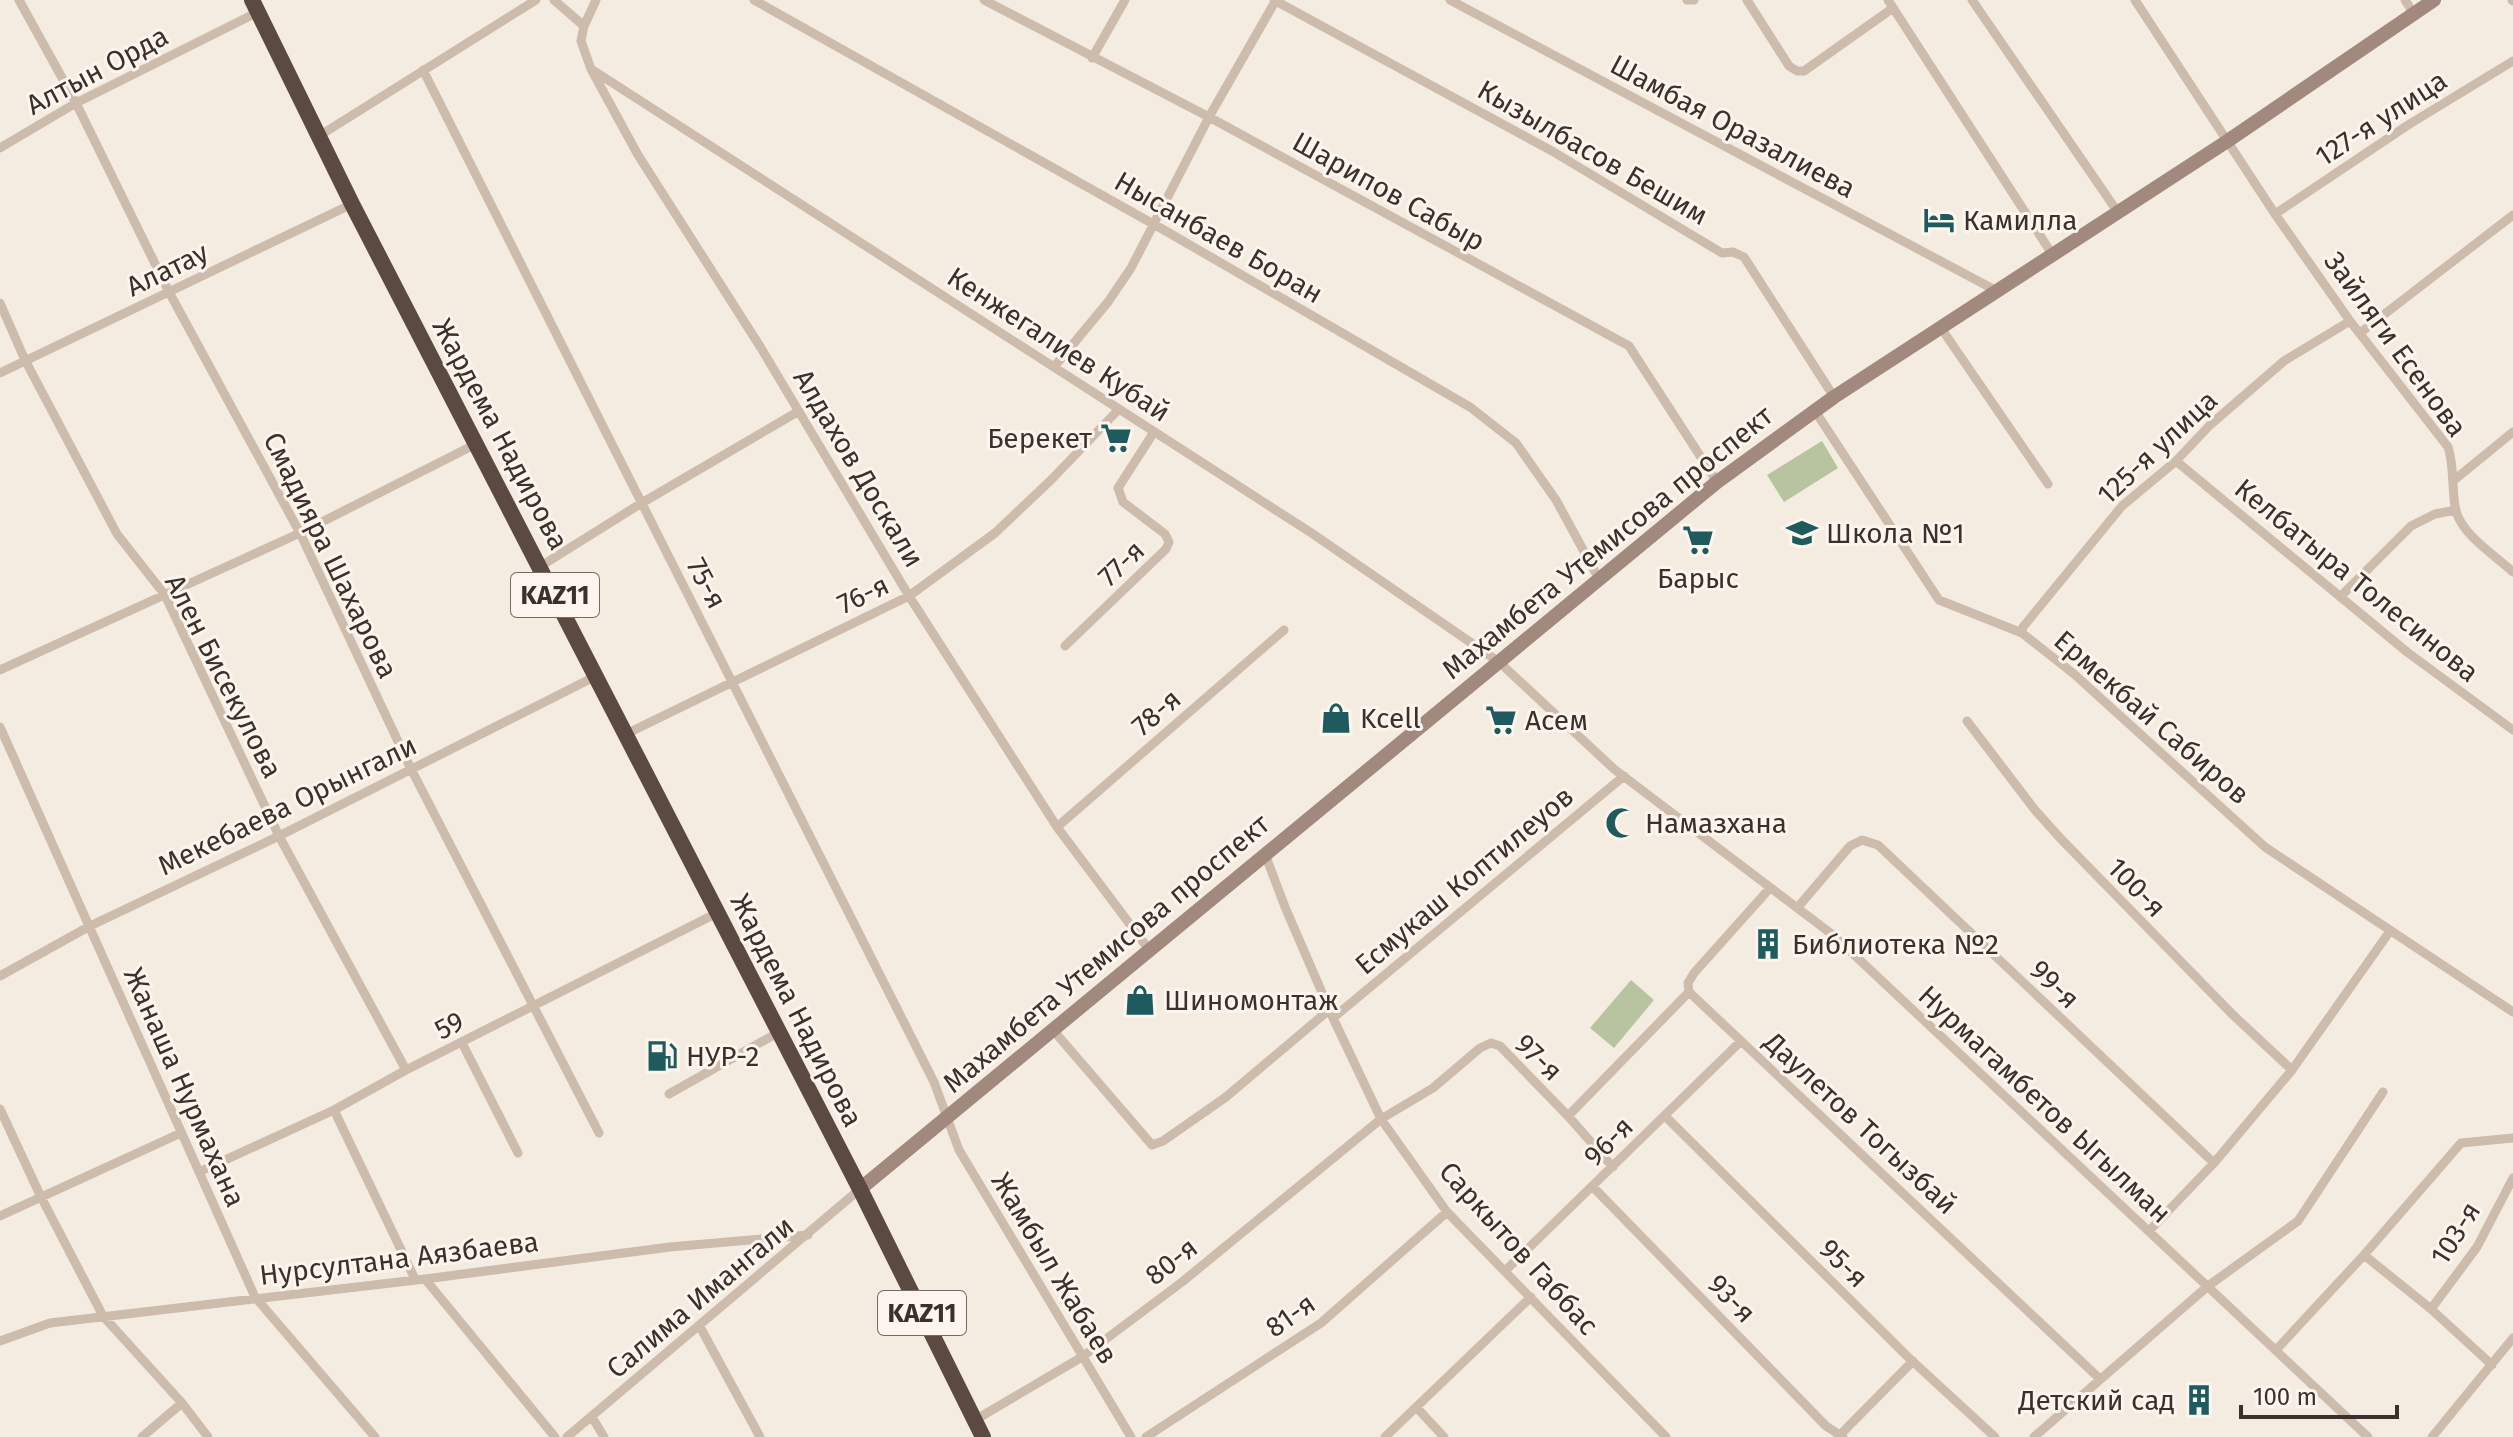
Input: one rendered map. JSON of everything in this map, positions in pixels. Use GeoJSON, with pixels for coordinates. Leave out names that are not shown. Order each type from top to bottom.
{"type":"FeatureCollection","features":[{"type":"Feature","properties":{"kind":"highway","name":"Жардема Надирова"},"geometry":{"type":"LineString","coordinates":[[255,6],[352,204],[860,1189]]}},
{"type":"Feature","properties":{"kind":"highway","name":"KAZ11"},"geometry":{"type":"LineString","coordinates":[[860,1189],[983,1437]]}},
{"type":"Feature","properties":{"kind":"street","name":"Смадияра Шахарова"},"geometry":{"type":"LineString","coordinates":[[19,0],[76,103],[169,292],[300,533],[411,769],[599,1133]]}},
{"type":"Feature","properties":{"kind":"street"},"geometry":{"type":"LineString","coordinates":[[319,136],[536,0]]}},
{"type":"Feature","properties":{"kind":"street"},"geometry":{"type":"LineString","coordinates":[[554,0],[584,26],[596,0]]}},
{"type":"Feature","properties":{"kind":"street","name":"Нысанбаев Боран"},"geometry":{"type":"LineString","coordinates":[[754,0],[1155,225],[1470,407],[1516,443],[1556,500],[1599,579]]}},
{"type":"Feature","properties":{"kind":"street","name":"Шарипов Сабыр"},"geometry":{"type":"LineString","coordinates":[[984,0],[1209,117],[1629,346],[1717,482]]}},
{"type":"Feature","properties":{"kind":"street"},"geometry":{"type":"LineString","coordinates":[[1092,58],[1125,0]]}},
{"type":"Feature","properties":{"kind":"street"},"geometry":{"type":"LineString","coordinates":[[1054,367],[1108,302],[1131,268],[1209,117],[1276,0]]}},
{"type":"Feature","properties":{"kind":"street","name":"Кызылбасов Бешим"},"geometry":{"type":"LineString","coordinates":[[1276,0],[1552,151],[1722,253],[1733,252],[1744,257],[1834,397]]}},
{"type":"Feature","properties":{"kind":"street","name":"Шамбая Оразалиева"},"geometry":{"type":"LineString","coordinates":[[1450,0],[1464,3],[1995,290]]}},
{"type":"Feature","properties":{"kind":"street"},"geometry":{"type":"LineString","coordinates":[[1687,0],[1694,0]]}},
{"type":"Feature","properties":{"kind":"street"},"geometry":{"type":"LineString","coordinates":[[1747,0],[1789,66],[1797,71],[1804,71],[1890,4],[2052,254]]}},
{"type":"Feature","properties":{"kind":"street"},"geometry":{"type":"LineString","coordinates":[[1972,0],[2117,211]]}},
{"type":"Feature","properties":{"kind":"street"},"geometry":{"type":"LineString","coordinates":[[2405,0],[2414,14]]}},
{"type":"Feature","properties":{"kind":"street","name":"Махамбета Утемисова проспект"},"geometry":{"type":"LineString","coordinates":[[860,1189],[1717,482],[1834,397],[2226,142],[2434,0]]}},
{"type":"Feature","properties":{"kind":"street","name":"Зайляги Есенова"},"geometry":{"type":"LineString","coordinates":[[2138,1],[2275,214],[2350,321],[2448,447],[2453,464],[2456,510]]}},
{"type":"Feature","properties":{"kind":"street","name":"Алтын Орда"},"geometry":{"type":"LineString","coordinates":[[0,148],[255,6]]}},
{"type":"Feature","properties":{"kind":"street","name":"Алдахов Доскали"},"geometry":{"type":"LineString","coordinates":[[584,26],[581,41],[591,69],[638,155],[799,411],[909,596],[1057,827],[1150,951]]}},
{"type":"Feature","properties":{"kind":"street","name":"127-я улица"},"geometry":{"type":"LineString","coordinates":[[2275,214],[2408,125],[2513,61]]}},
{"type":"Feature","properties":{"kind":"street","name":"Кенжегалиев Кубай"},"geometry":{"type":"LineString","coordinates":[[591,69],[1313,534],[1499,662]]}},
{"type":"Feature","properties":{"kind":"street","name":"75-я"},"geometry":{"type":"LineString","coordinates":[[423,70],[640,504],[734,682],[927,1068],[947,1118]]}},
{"type":"Feature","properties":{"kind":"street","name":"Алатау"},"geometry":{"type":"LineString","coordinates":[[0,373],[352,204]]}},
{"type":"Feature","properties":{"kind":"street"},"geometry":{"type":"LineString","coordinates":[[2360,333],[2513,215]]}},
{"type":"Feature","properties":{"kind":"street","name":"Ален Бисекулова"},"geometry":{"type":"LineString","coordinates":[[0,303],[25,360],[117,534],[165,595],[279,836],[406,1070]]}},
{"type":"Feature","properties":{"kind":"street","name":"125-я улица"},"geometry":{"type":"LineString","coordinates":[[2022,633],[2023,627],[2122,506],[2176,461],[2210,425],[2284,361],[2350,321]]}},
{"type":"Feature","properties":{"kind":"street"},"geometry":{"type":"LineString","coordinates":[[1941,328],[2048,484]]}},
{"type":"Feature","properties":{"kind":"street","name":"76-я"},"geometry":{"type":"LineString","coordinates":[[626,734],[909,596],[995,533],[1119,409]]}},
{"type":"Feature","properties":{"kind":"street"},"geometry":{"type":"LineString","coordinates":[[541,566],[799,411]]}},
{"type":"Feature","properties":{"kind":"street","name":"Ермекбай Сабиров"},"geometry":{"type":"LineString","coordinates":[[1815,411],[1939,600],[2022,633],[2074,674],[2265,847],[2513,1012]]}},
{"type":"Feature","properties":{"kind":"street","name":"77-я"},"geometry":{"type":"LineString","coordinates":[[1065,646],[1166,549],[1169,542],[1165,534],[1123,502],[1118,488],[1154,432]]}},
{"type":"Feature","properties":{"kind":"street"},"geometry":{"type":"LineString","coordinates":[[2453,481],[2513,432]]}},
{"type":"Feature","properties":{"kind":"street"},"geometry":{"type":"LineString","coordinates":[[0,670],[300,533],[476,444]]}},
{"type":"Feature","properties":{"kind":"street","name":"Келбатыра Толесинова"},"geometry":{"type":"LineString","coordinates":[[2176,461],[2407,652],[2513,730]]}},
{"type":"Feature","properties":{"kind":"street"},"geometry":{"type":"LineString","coordinates":[[2341,596],[2411,526],[2435,514],[2456,510],[2463,526],[2513,572]]}},
{"type":"Feature","properties":{"kind":"street","name":"78-я"},"geometry":{"type":"LineString","coordinates":[[1057,827],[1284,630]]}},
{"type":"Feature","properties":{"kind":"street","name":"Нурмагамбетов Ыгылман"},"geometry":{"type":"LineString","coordinates":[[1499,662],[1624,776],[1833,935],[2368,1437]]}},
{"type":"Feature","properties":{"kind":"street","name":"Мекебаева Орынгали"},"geometry":{"type":"LineString","coordinates":[[0,976],[90,926],[279,836],[596,676]]}},
{"type":"Feature","properties":{"kind":"street","name":"100-я"},"geometry":{"type":"LineString","coordinates":[[1967,721],[2061,839],[2233,1015],[2292,1070]]}},
{"type":"Feature","properties":{"kind":"street","name":"Жанаша Нурмахана"},"geometry":{"type":"LineString","coordinates":[[0,727],[255,1297],[375,1437]]}},
{"type":"Feature","properties":{"kind":"street","name":"Есмукаш Коптилеуов"},"geometry":{"type":"LineString","coordinates":[[1053,1030],[1152,1145],[1163,1141],[1226,1097],[1331,1014],[1624,776]]}},
{"type":"Feature","properties":{"kind":"street","name":"99-я"},"geometry":{"type":"LineString","coordinates":[[1798,907],[1850,846],[1862,840],[1878,845],[2214,1163]]}},
{"type":"Feature","properties":{"kind":"street","name":"Саркытов Габбас"},"geometry":{"type":"LineString","coordinates":[[1265,854],[1331,1014],[1381,1119],[1447,1212],[1666,1437]]}},
{"type":"Feature","properties":{"kind":"street"},"geometry":{"type":"LineString","coordinates":[[1568,1116],[1689,992],[1688,983],[1694,973],[1770,888]]}},
{"type":"Feature","properties":{"kind":"street","name":"59"},"geometry":{"type":"LineString","coordinates":[[199,1172],[334,1110],[406,1070],[717,913]]}},
{"type":"Feature","properties":{"kind":"street"},"geometry":{"type":"LineString","coordinates":[[2149,1231],[2214,1163],[2292,1070],[2390,931]]}},
{"type":"Feature","properties":{"kind":"street","name":"Даулетов Тогызбай"},"geometry":{"type":"LineString","coordinates":[[1689,992],[2100,1379]]}},
{"type":"Feature","properties":{"kind":"street"},"geometry":{"type":"LineString","coordinates":[[669,1094],[779,1032]]}},
{"type":"Feature","properties":{"kind":"street","name":"96-я"},"geometry":{"type":"LineString","coordinates":[[1505,1271],[1741,1041]]}},
{"type":"Feature","properties":{"kind":"street"},"geometry":{"type":"LineString","coordinates":[[462,1043],[518,1153]]}},
{"type":"Feature","properties":{"kind":"street","name":"97-я"},"geometry":{"type":"LineString","coordinates":[[1381,1119],[1433,1088],[1480,1048],[1491,1043],[1500,1046],[1613,1167]]}},
{"type":"Feature","properties":{"kind":"street"},"geometry":{"type":"LineString","coordinates":[[2034,1437],[2208,1286],[2298,1221],[2383,1092]]}},
{"type":"Feature","properties":{"kind":"street"},"geometry":{"type":"LineString","coordinates":[[0,1109],[41,1197],[103,1316],[182,1403],[208,1437]]}},
{"type":"Feature","properties":{"kind":"street"},"geometry":{"type":"LineString","coordinates":[[334,1110],[420,1279],[555,1437]]}},
{"type":"Feature","properties":{"kind":"street","name":"95-я"},"geometry":{"type":"LineString","coordinates":[[1665,1116],[1913,1361],[1995,1437]]}},
{"type":"Feature","properties":{"kind":"street","name":"Жамбыл Жабаев"},"geometry":{"type":"LineString","coordinates":[[947,1118],[959,1150],[1131,1437]]}},
{"type":"Feature","properties":{"kind":"street","name":"80-я"},"geometry":{"type":"LineString","coordinates":[[975,1420],[1082,1357],[1182,1282],[1381,1119]]}},
{"type":"Feature","properties":{"kind":"street"},"geometry":{"type":"LineString","coordinates":[[0,1216],[181,1133]]}},
{"type":"Feature","properties":{"kind":"street"},"geometry":{"type":"LineString","coordinates":[[2276,1350],[2461,1143],[2513,1138]]}},
{"type":"Feature","properties":{"kind":"street","name":"103-я"},"geometry":{"type":"LineString","coordinates":[[2431,1309],[2477,1247],[2513,1178]]}},
{"type":"Feature","properties":{"kind":"street","name":"93-я"},"geometry":{"type":"LineString","coordinates":[[1593,1187],[1826,1426],[1840,1436]]}},
{"type":"Feature","properties":{"kind":"street","name":"Салима Имангали"},"geometry":{"type":"LineString","coordinates":[[567,1437],[860,1189]]}},
{"type":"Feature","properties":{"kind":"street","name":"81-я"},"geometry":{"type":"LineString","coordinates":[[1146,1437],[1321,1323],[1447,1212]]}},
{"type":"Feature","properties":{"kind":"street","name":"Нурсултана Аязбаева"},"geometry":{"type":"LineString","coordinates":[[0,1341],[50,1323],[103,1316],[670,1247],[808,1235]]}},
{"type":"Feature","properties":{"kind":"street"},"geometry":{"type":"LineString","coordinates":[[2364,1255],[2431,1309],[2492,1365]]}},
{"type":"Feature","properties":{"kind":"street"},"geometry":{"type":"LineString","coordinates":[[1385,1437],[1531,1297]]}},
{"type":"Feature","properties":{"kind":"street"},"geometry":{"type":"LineString","coordinates":[[699,1325],[760,1437]]}},
{"type":"Feature","properties":{"kind":"street"},"geometry":{"type":"LineString","coordinates":[[2432,1437],[2513,1338]]}},
{"type":"Feature","properties":{"kind":"street"},"geometry":{"type":"LineString","coordinates":[[1840,1436],[1913,1361]]}},
{"type":"Feature","properties":{"kind":"street"},"geometry":{"type":"LineString","coordinates":[[142,1437],[182,1403]]}},
{"type":"Feature","properties":{"kind":"street"},"geometry":{"type":"LineString","coordinates":[[1416,1407],[1444,1437]]}},
{"type":"Feature","properties":{"kind":"street"},"geometry":{"type":"LineString","coordinates":[[592,1417],[604,1437]]}},
{"type":"Feature","properties":{"kind":"green space"},"geometry":{"type":"Polygon","coordinates":[[[1822,441],[1838,468],[1784,502],[1767,475],[1822,441]]]}},
{"type":"Feature","properties":{"kind":"green space"},"geometry":{"type":"Polygon","coordinates":[[[1631,980],[1654,1000],[1614,1048],[1590,1028],[1631,980]]]}},
{"type":"Feature","properties":{"kind":"place","name":"Камилла"},"geometry":{"type":"Point","coordinates":[1939,220]}},
{"type":"Feature","properties":{"kind":"place","name":"Берекет"},"geometry":{"type":"Point","coordinates":[1116,438]}},
{"type":"Feature","properties":{"kind":"place","name":"Школа №1"},"geometry":{"type":"Point","coordinates":[1802,533]}},
{"type":"Feature","properties":{"kind":"place","name":"Барыс"},"geometry":{"type":"Point","coordinates":[1698,540]}},
{"type":"Feature","properties":{"kind":"place","name":"Kcell"},"geometry":{"type":"Point","coordinates":[1336,718]}},
{"type":"Feature","properties":{"kind":"place","name":"Асем"},"geometry":{"type":"Point","coordinates":[1501,720]}},
{"type":"Feature","properties":{"kind":"place","name":"Намазхана"},"geometry":{"type":"Point","coordinates":[1621,823]}},
{"type":"Feature","properties":{"kind":"place","name":"Библиотека №2"},"geometry":{"type":"Point","coordinates":[1768,944]}},
{"type":"Feature","properties":{"kind":"place","name":"Шиномонтаж"},"geometry":{"type":"Point","coordinates":[1140,1000]}},
{"type":"Feature","properties":{"kind":"place","name":"НУР-2"},"geometry":{"type":"Point","coordinates":[662,1056]}},
{"type":"Feature","properties":{"kind":"place","name":"Детский сад"},"geometry":{"type":"Point","coordinates":[2199,1400]}}]}
